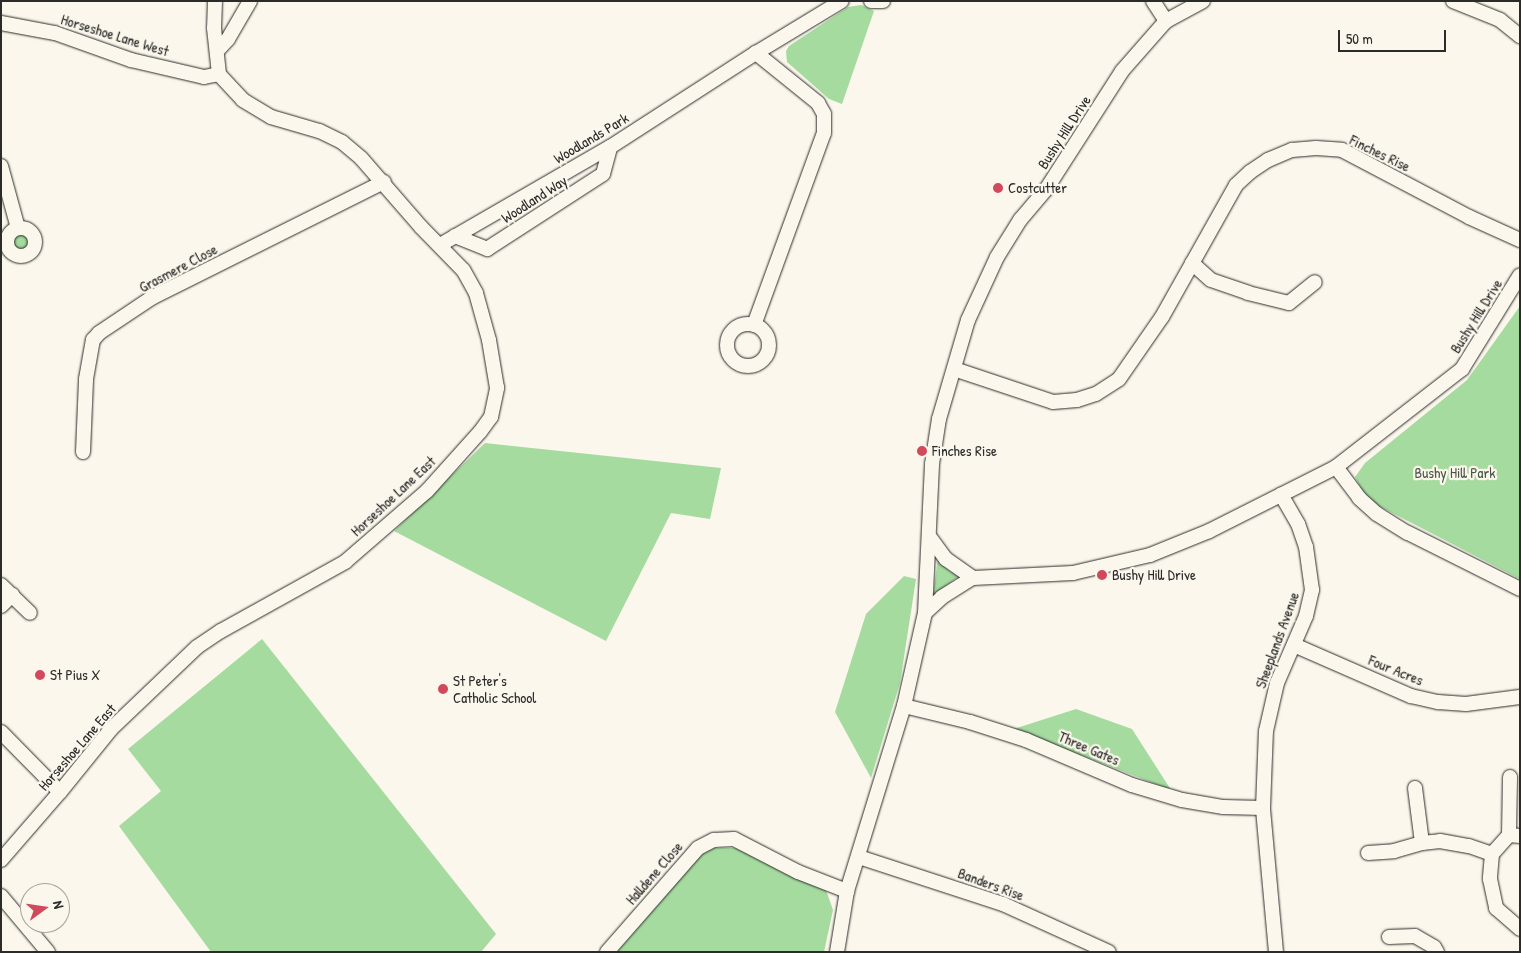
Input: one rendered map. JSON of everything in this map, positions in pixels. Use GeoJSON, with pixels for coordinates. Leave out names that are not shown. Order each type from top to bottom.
{"type":"FeatureCollection","features":[{"type":"Feature","properties":{"kind":"street"},"geometry":{"type":"LineString","coordinates":[[215,1],[214,28],[219,74]]}},
{"type":"Feature","properties":{"kind":"street"},"geometry":{"type":"LineString","coordinates":[[217,51],[228,39],[250,1]]}},
{"type":"Feature","properties":{"kind":"street","name":"Woodlands Park"},"geometry":{"type":"LineString","coordinates":[[440,245],[610,147],[756,53],[842,1]]}},
{"type":"Feature","properties":{"kind":"street"},"geometry":{"type":"LineString","coordinates":[[871,1],[883,1]]}},
{"type":"Feature","properties":{"kind":"street"},"geometry":{"type":"LineString","coordinates":[[1153,1],[1166,20]]}},
{"type":"Feature","properties":{"kind":"street","name":"Bushy Hill Drive"},"geometry":{"type":"LineString","coordinates":[[837,952],[847,891],[904,706],[925,613],[932,464],[939,419],[968,320],[998,257],[1016,227],[1046,188],[1122,71],[1166,20],[1203,1]]}},
{"type":"Feature","properties":{"kind":"street"},"geometry":{"type":"LineString","coordinates":[[1453,1],[1500,20],[1520,36]]}},
{"type":"Feature","properties":{"kind":"street","name":"Horseshoe Lane West"},"geometry":{"type":"LineString","coordinates":[[1,23],[55,33],[131,60],[204,77],[219,74]]}},
{"type":"Feature","properties":{"kind":"street"},"geometry":{"type":"LineString","coordinates":[[754,325],[824,132],[824,114],[818,102],[756,53]]}},
{"type":"Feature","properties":{"kind":"street","name":"Horseshoe Lane East"},"geometry":{"type":"LineString","coordinates":[[1,860],[111,729],[197,648],[221,631],[345,562],[427,491],[491,417],[497,388],[488,340],[476,293],[464,270],[384,182],[361,158],[342,142],[319,131],[271,117],[243,100],[219,74]]}},
{"type":"Feature","properties":{"kind":"street","name":"Woodland Way"},"geometry":{"type":"LineString","coordinates":[[455,236],[486,249],[603,174],[610,147]]}},
{"type":"Feature","properties":{"kind":"street","name":"Finches Rise"},"geometry":{"type":"LineString","coordinates":[[954,369],[1053,402],[1077,400],[1096,394],[1119,379],[1162,317],[1236,185],[1250,172],[1268,160],[1292,150],[1316,148],[1342,150],[1520,240]]}},
{"type":"Feature","properties":{"kind":"street"},"geometry":{"type":"LineString","coordinates":[[1,166],[18,228]]}},
{"type":"Feature","properties":{"kind":"street","name":"Grasmere Close"},"geometry":{"type":"LineString","coordinates":[[84,452],[86,379],[93,340],[99,333],[153,297],[384,182]]}},
{"type":"Feature","properties":{"kind":"street"},"geometry":{"type":"LineString","coordinates":[[1192,263],[1212,280],[1248,293],[1289,303],[1315,282]]}},
{"type":"Feature","properties":{"kind":"street","name":"Bushy Hill Drive"},"geometry":{"type":"LineString","coordinates":[[925,613],[942,597],[974,578],[1073,573],[1150,555],[1209,531],[1336,466],[1462,369],[1520,275]]}},
{"type":"Feature","properties":{"kind":"street"},"geometry":{"type":"LineString","coordinates":[[1336,466],[1359,498],[1377,514],[1408,533],[1520,589]]}},
{"type":"Feature","properties":{"kind":"street","name":"Sheeplands Avenue"},"geometry":{"type":"LineString","coordinates":[[1276,952],[1264,808],[1266,731],[1277,683],[1306,616],[1312,590],[1306,547],[1298,524],[1281,495]]}},
{"type":"Feature","properties":{"kind":"street"},"geometry":{"type":"LineString","coordinates":[[929,536],[946,559],[974,578]]}},
{"type":"Feature","properties":{"kind":"street"},"geometry":{"type":"LineString","coordinates":[[1,584],[30,613]]}},
{"type":"Feature","properties":{"kind":"street"},"geometry":{"type":"LineString","coordinates":[[1,606],[12,596]]}},
{"type":"Feature","properties":{"kind":"street","name":"Four Acres"},"geometry":{"type":"LineString","coordinates":[[1294,645],[1411,696],[1438,702],[1466,704],[1520,697]]}},
{"type":"Feature","properties":{"kind":"street","name":"Three Gates"},"geometry":{"type":"LineString","coordinates":[[904,706],[970,722],[1026,740],[1132,785],[1182,800],[1223,807],[1264,808]]}},
{"type":"Feature","properties":{"kind":"street"},"geometry":{"type":"LineString","coordinates":[[1,732],[60,792]]}},
{"type":"Feature","properties":{"kind":"street"},"geometry":{"type":"LineString","coordinates":[[1510,777],[1515,835],[1492,854],[1490,880],[1496,908],[1520,929]]}},
{"type":"Feature","properties":{"kind":"street"},"geometry":{"type":"LineString","coordinates":[[1416,788],[1422,843]]}},
{"type":"Feature","properties":{"kind":"street","name":"Halldene Close"},"geometry":{"type":"LineString","coordinates":[[607,952],[698,848],[714,840],[734,839],[798,872],[847,891]]}},
{"type":"Feature","properties":{"kind":"street"},"geometry":{"type":"LineString","coordinates":[[1368,853],[1394,851],[1422,843],[1440,841],[1469,846],[1492,854]]}},
{"type":"Feature","properties":{"kind":"street","name":"Banders Rise"},"geometry":{"type":"LineString","coordinates":[[859,857],[1003,904],[1109,952]]}},
{"type":"Feature","properties":{"kind":"street"},"geometry":{"type":"LineString","coordinates":[[1,896],[48,952]]}},
{"type":"Feature","properties":{"kind":"street"},"geometry":{"type":"LineString","coordinates":[[1390,937],[1415,936],[1434,947],[1438,952]]}},
{"type":"Feature","properties":{"kind":"green space"},"geometry":{"type":"Polygon","coordinates":[[[861,5],[874,11],[842,104],[829,99],[787,62],[786,51],[789,46],[848,7],[861,5]]]}},
{"type":"Feature","properties":{"kind":"green space"},"geometry":{"type":"Polygon","coordinates":[[[22,233],[28,236],[31,242],[28,248],[22,251],[16,248],[13,242],[16,236],[22,233]]]}},
{"type":"Feature","properties":{"kind":"green space","name":"Bushy Hill Park"},"geometry":{"type":"Polygon","coordinates":[[[1520,306],[1520,579],[1375,504],[1363,492],[1355,477],[1365,463],[1467,380],[1520,306]]]}},
{"type":"Feature","properties":{"kind":"green space"},"geometry":{"type":"Polygon","coordinates":[[[485,443],[721,468],[710,519],[671,513],[606,641],[394,531],[485,443]]]}},
{"type":"Feature","properties":{"kind":"green space"},"geometry":{"type":"Polygon","coordinates":[[[938,558],[949,571],[959,576],[933,595],[938,558]]]}},
{"type":"Feature","properties":{"kind":"green space"},"geometry":{"type":"Polygon","coordinates":[[[904,576],[916,579],[900,683],[871,778],[835,712],[866,614],[904,576]]]}},
{"type":"Feature","properties":{"kind":"green space"},"geometry":{"type":"Polygon","coordinates":[[[262,639],[496,934],[481,952],[211,952],[119,826],[161,791],[128,749],[262,639]]]}},
{"type":"Feature","properties":{"kind":"green space"},"geometry":{"type":"Polygon","coordinates":[[[1076,709],[1132,729],[1171,790],[1014,729],[1076,709]]]}},
{"type":"Feature","properties":{"kind":"green space"},"geometry":{"type":"Polygon","coordinates":[[[712,848],[736,848],[826,890],[833,910],[824,952],[617,952],[700,856],[712,848]]]}},
{"type":"Feature","properties":{"kind":"place","name":"Costcutter"},"geometry":{"type":"Point","coordinates":[998,188]}},
{"type":"Feature","properties":{"kind":"place","name":"Finches Rise"},"geometry":{"type":"Point","coordinates":[922,451]}},
{"type":"Feature","properties":{"kind":"place","name":"Bushy Hill Drive"},"geometry":{"type":"Point","coordinates":[1102,575]}},
{"type":"Feature","properties":{"kind":"place","name":"St Pius X"},"geometry":{"type":"Point","coordinates":[40,675]}},
{"type":"Feature","properties":{"kind":"place","name":"St Peter's Catholic School"},"geometry":{"type":"Point","coordinates":[443,689]}}]}
